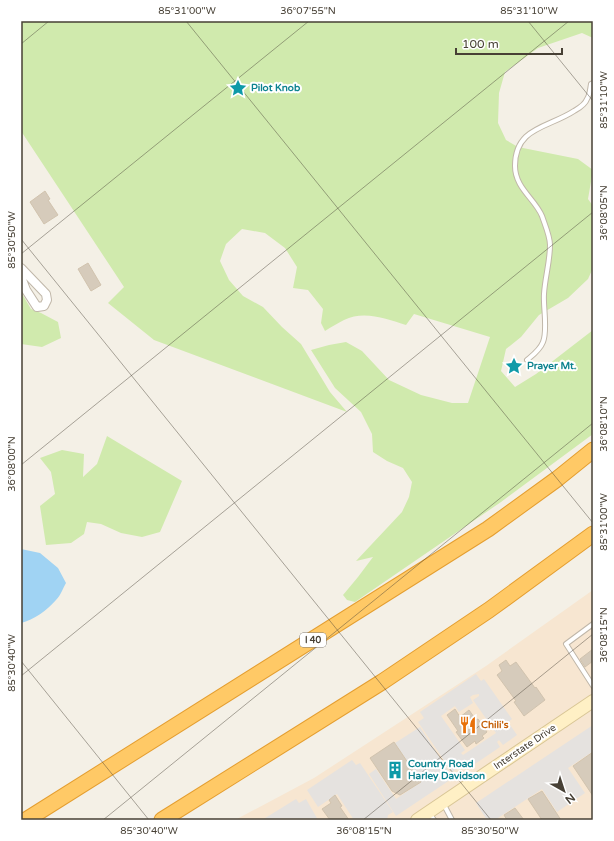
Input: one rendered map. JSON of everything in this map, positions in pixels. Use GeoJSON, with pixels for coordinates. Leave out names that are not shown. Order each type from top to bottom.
{"type":"FeatureCollection","features":[{"type":"Feature","properties":{"kind":"highway","name":"I 40"},"geometry":{"type":"LineString","coordinates":[[26,820],[488,529],[557,479],[593,450]]}},
{"type":"Feature","properties":{"kind":"highway"},"geometry":{"type":"LineString","coordinates":[[162,820],[382,682],[488,610],[593,534]]}},
{"type":"Feature","properties":{"kind":"main road","name":"Interstate Drive"},"geometry":{"type":"LineString","coordinates":[[417,820],[431,816],[443,802],[593,701]]}},
{"type":"Feature","properties":{"kind":"street"},"geometry":{"type":"LineString","coordinates":[[21,268],[46,294],[47,300],[44,306],[37,307],[26,290],[21,278]]}},
{"type":"Feature","properties":{"kind":"lane"},"geometry":{"type":"LineString","coordinates":[[527,360],[537,352],[543,341],[544,292],[550,244],[541,214],[520,185],[515,169],[516,154],[521,142],[528,133],[569,115],[581,107],[587,100],[591,84],[593,82]]}},
{"type":"Feature","properties":{"kind":"lane"},"geometry":{"type":"LineString","coordinates":[[593,624],[566,644],[593,686]]}},
{"type":"Feature","properties":{"kind":"lane"},"geometry":{"type":"LineString","coordinates":[[443,802],[452,820]]}},
{"type":"Feature","properties":{"kind":"shaded area"},"geometry":{"type":"Polygon","coordinates":[[[593,590],[593,820],[235,820],[314,778],[486,666],[593,590]]]}},
{"type":"Feature","properties":{"kind":"shaded area"},"geometry":{"type":"Polygon","coordinates":[[[476,674],[481,681],[484,679],[512,719],[508,722],[517,735],[503,745],[499,740],[497,742],[500,747],[472,766],[469,761],[467,761],[452,772],[418,722],[424,718],[420,712],[476,674]],[[479,694],[470,697],[473,703],[459,712],[455,706],[441,716],[465,750],[461,753],[463,755],[496,733],[473,700],[479,696],[479,694]]]}},
{"type":"Feature","properties":{"kind":"shaded area"},"geometry":{"type":"Polygon","coordinates":[[[593,725],[593,753],[592,752],[568,768],[585,793],[557,812],[542,789],[495,820],[487,820],[476,803],[593,725]]]}},
{"type":"Feature","properties":{"kind":"shaded area"},"geometry":{"type":"Polygon","coordinates":[[[420,727],[453,778],[396,816],[369,774],[376,769],[396,799],[421,782],[395,743],[420,727]]]}},
{"type":"Feature","properties":{"kind":"shaded area"},"geometry":{"type":"Polygon","coordinates":[[[352,760],[356,765],[360,763],[393,812],[388,815],[387,820],[354,820],[337,794],[318,807],[307,790],[352,760]]]}},
{"type":"Feature","properties":{"kind":"shaded area"},"geometry":{"type":"Polygon","coordinates":[[[296,799],[299,803],[306,799],[318,820],[262,820],[296,799]]]}},
{"type":"Feature","properties":{"kind":"green space"},"geometry":{"type":"Polygon","coordinates":[[[21,21],[593,21],[593,38],[582,33],[538,48],[505,72],[499,93],[498,123],[506,140],[518,147],[578,159],[593,170],[588,199],[593,206],[593,268],[588,279],[568,298],[539,315],[521,337],[506,349],[501,371],[515,387],[536,374],[593,330],[593,434],[501,502],[355,602],[347,600],[343,595],[373,557],[356,561],[402,512],[409,497],[412,482],[403,468],[387,461],[373,452],[372,434],[361,412],[335,388],[311,350],[346,342],[362,351],[389,380],[421,395],[452,403],[468,403],[490,337],[414,314],[406,325],[375,316],[359,316],[344,320],[325,331],[321,323],[323,309],[308,290],[293,288],[297,267],[285,248],[265,233],[242,229],[226,244],[220,261],[229,280],[243,296],[263,307],[301,344],[330,392],[347,412],[154,340],[108,303],[124,287],[21,131],[21,21]]]}},
{"type":"Feature","properties":{"kind":"green space"},"geometry":{"type":"Polygon","coordinates":[[[21,292],[31,309],[58,322],[61,338],[42,347],[21,344],[21,292]]]}},
{"type":"Feature","properties":{"kind":"green space"},"geometry":{"type":"Polygon","coordinates":[[[107,436],[182,481],[160,532],[142,537],[121,533],[101,524],[87,522],[84,534],[71,543],[46,545],[40,506],[55,494],[51,472],[40,458],[62,450],[84,454],[83,477],[97,464],[107,436]]]}},
{"type":"Feature","properties":{"kind":"water"},"geometry":{"type":"Polygon","coordinates":[[[21,549],[40,553],[58,568],[66,583],[59,596],[49,607],[35,617],[21,623],[21,549]]]}},
{"type":"Feature","properties":{"kind":"building"},"geometry":{"type":"Polygon","coordinates":[[[45,191],[50,199],[48,200],[58,215],[44,224],[30,202],[45,191]]]}},
{"type":"Feature","properties":{"kind":"building"},"geometry":{"type":"Polygon","coordinates":[[[88,263],[101,285],[91,291],[78,269],[88,263]]]}},
{"type":"Feature","properties":{"kind":"building"},"geometry":{"type":"Polygon","coordinates":[[[593,649],[593,661],[585,667],[580,659],[593,649]]]}},
{"type":"Feature","properties":{"kind":"building"},"geometry":{"type":"Polygon","coordinates":[[[506,660],[510,666],[516,662],[545,700],[524,716],[514,702],[516,701],[497,675],[502,671],[499,665],[506,660]]]}},
{"type":"Feature","properties":{"kind":"building","name":"Chili's"},"geometry":{"type":"Polygon","coordinates":[[[455,709],[460,717],[469,710],[476,720],[478,719],[487,732],[482,736],[484,738],[476,744],[475,741],[467,747],[456,732],[458,731],[447,715],[455,709]]]}},
{"type":"Feature","properties":{"kind":"building","name":"Country Road Harley Davidson"},"geometry":{"type":"Polygon","coordinates":[[[394,742],[421,782],[400,795],[392,791],[370,758],[394,742]]]}},
{"type":"Feature","properties":{"kind":"building"},"geometry":{"type":"Polygon","coordinates":[[[593,752],[593,796],[573,766],[593,752]]]}},
{"type":"Feature","properties":{"kind":"building"},"geometry":{"type":"Polygon","coordinates":[[[542,791],[561,820],[542,820],[528,799],[542,791]]]}},
{"type":"Feature","properties":{"kind":"building"},"geometry":{"type":"Polygon","coordinates":[[[335,795],[342,806],[340,807],[349,820],[330,820],[322,809],[331,803],[329,800],[335,795]]]}},
{"type":"Feature","properties":{"kind":"building"},"geometry":{"type":"Polygon","coordinates":[[[515,808],[524,820],[507,820],[504,815],[515,808]]]}},
{"type":"Feature","properties":{"kind":"place","name":"Pilot Knob"},"geometry":{"type":"Point","coordinates":[238,88]}},
{"type":"Feature","properties":{"kind":"place","name":"Prayer Mt."},"geometry":{"type":"Point","coordinates":[514,366]}},
{"type":"Feature","properties":{"kind":"place","name":"Chili's"},"geometry":{"type":"Point","coordinates":[468,725]}},
{"type":"Feature","properties":{"kind":"place","name":"Country Road Harley Davidson"},"geometry":{"type":"Point","coordinates":[395,770]}}]}
